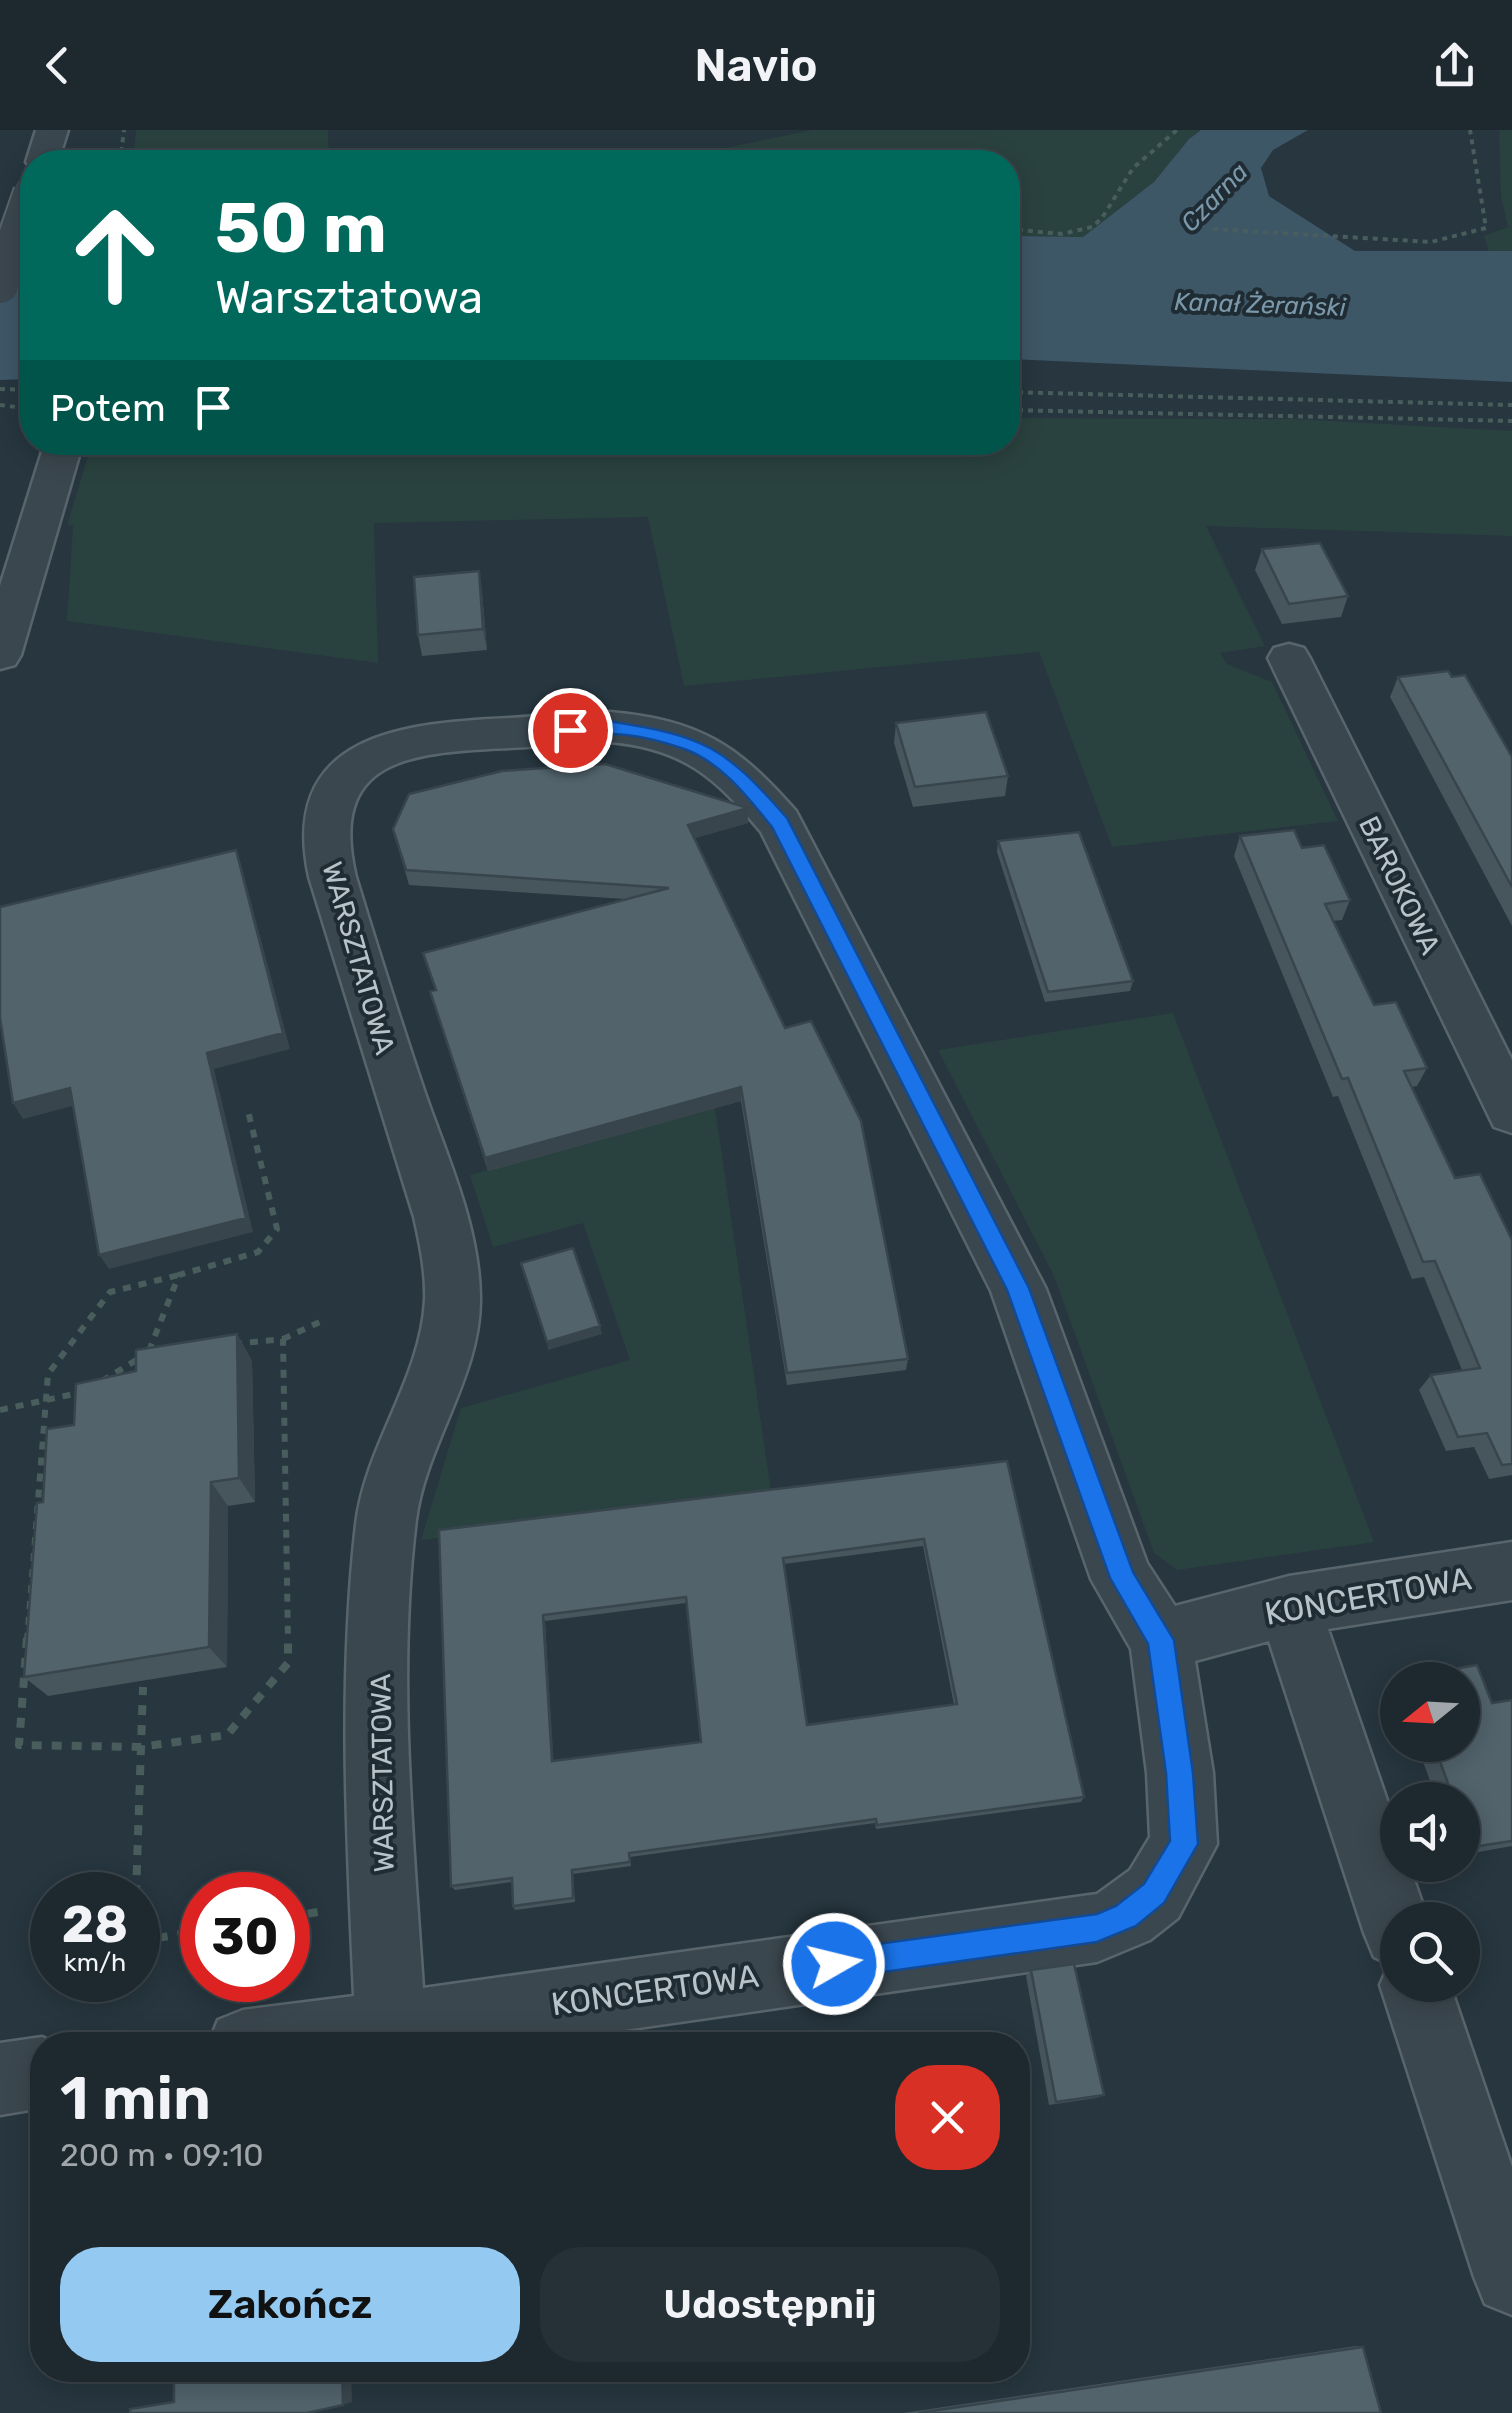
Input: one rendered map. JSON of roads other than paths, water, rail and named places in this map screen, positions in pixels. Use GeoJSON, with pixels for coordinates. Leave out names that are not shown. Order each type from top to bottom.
{"type":"FeatureCollection","features":[{"type":"Feature","properties":{"kind":"street"},"geometry":{"type":"LineString","coordinates":[[0,285],[20,228]]}},
{"type":"Feature","properties":{"kind":"street"},"geometry":{"type":"LineString","coordinates":[[0,655],[60,455]]}},
{"type":"Feature","properties":{"kind":"street","name":"BAROKOWA"},"geometry":{"type":"LineString","coordinates":[[1289,658],[1512,1112]]}},
{"type":"Feature","properties":{"kind":"street","name":"WARSZTATOWA"},"geometry":{"type":"LineString","coordinates":[[390,2025],[380,1686],[386,1519],[398,1464],[430,1396],[448,1338],[452,1271],[431,1179],[393,1074],[325,839],[329,810],[338,786],[364,760],[406,744],[447,736],[608,727],[664,736],[698,748],[736,772],[780,823],[1018,1288],[1122,1578],[1161,1640]]}},
{"type":"Feature","properties":{"kind":"street","name":"KONCERTOWA"},"geometry":{"type":"LineString","coordinates":[[338,2032],[1097,1928],[1126,1916],[1154,1894],[1184,1844],[1180,1773],[1161,1640],[1289,1606],[1512,1571]]}},
{"type":"Feature","properties":{"kind":"street"},"geometry":{"type":"LineString","coordinates":[[1289,1606],[1388,1902]]}},
{"type":"Feature","properties":{"kind":"street"},"geometry":{"type":"LineString","coordinates":[[1421,2002],[1512,2278]]}},
{"type":"Feature","properties":{"kind":"street"},"geometry":{"type":"LineString","coordinates":[[0,2079],[30,2075]]}},
{"type":"Feature","properties":{"kind":"water"},"geometry":{"type":"Polygon","coordinates":[[[1201,130],[1308,130],[1273,150],[1261,168],[1269,196],[1355,251],[1512,251],[1512,382],[1020,360],[1020,236],[1083,237],[1154,182],[1201,130]]]}},
{"type":"Feature","properties":{"kind":"water"},"geometry":{"type":"Polygon","coordinates":[[[20,242],[20,379],[0,380],[0,243],[20,242]]]}},
{"type":"Feature","properties":{"kind":"water label","name":"Czarna"},"geometry":{"type":"Point","coordinates":[1214,197]}},
{"type":"Feature","properties":{"kind":"water label","name":"Kanał Żerański"},"geometry":{"type":"Point","coordinates":[1260,304]}}]}
